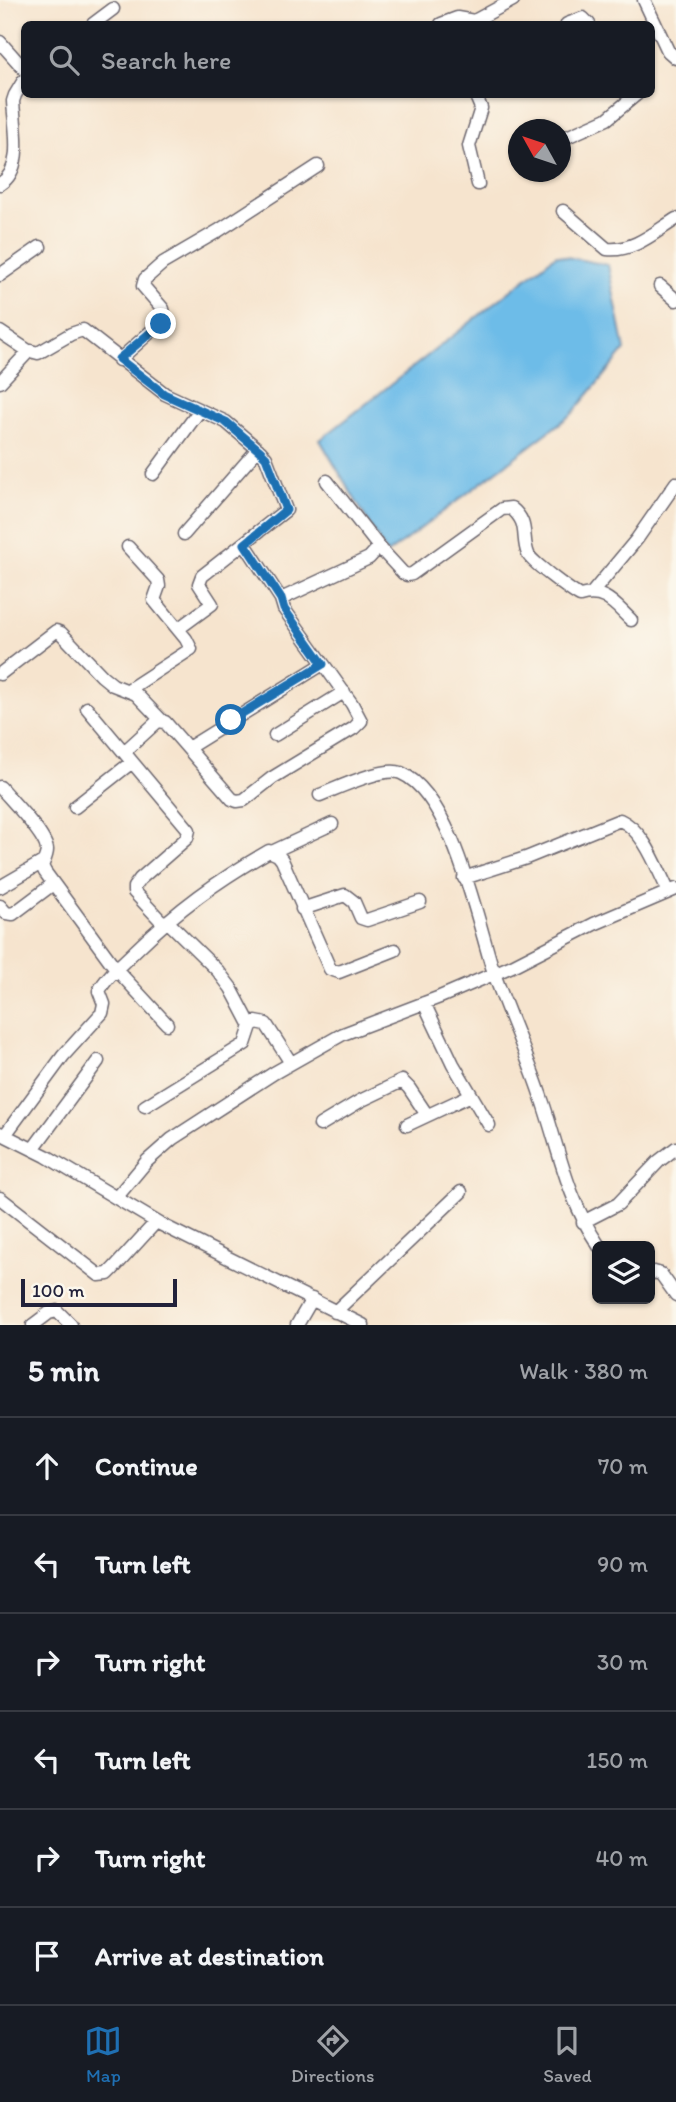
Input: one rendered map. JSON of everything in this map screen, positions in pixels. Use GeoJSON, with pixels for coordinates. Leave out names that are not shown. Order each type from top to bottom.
{"type":"FeatureCollection","features":[{"type":"Feature","properties":{"kind":"street"},"geometry":{"type":"LineString","coordinates":[[449,21],[457,18],[474,21],[513,0]]}},
{"type":"Feature","properties":{"kind":"street"},"geometry":{"type":"LineString","coordinates":[[644,0],[654,21]]}},
{"type":"Feature","properties":{"kind":"street"},"geometry":{"type":"LineString","coordinates":[[97,21],[113,9]]}},
{"type":"Feature","properties":{"kind":"street"},"geometry":{"type":"LineString","coordinates":[[655,22],[668,51],[676,58]]}},
{"type":"Feature","properties":{"kind":"street"},"geometry":{"type":"LineString","coordinates":[[655,45],[664,40]]}},
{"type":"Feature","properties":{"kind":"street"},"geometry":{"type":"LineString","coordinates":[[0,42],[21,66]]}},
{"type":"Feature","properties":{"kind":"street"},"geometry":{"type":"LineString","coordinates":[[0,184],[9,178],[15,164],[13,101],[21,85]]}},
{"type":"Feature","properties":{"kind":"street"},"geometry":{"type":"LineString","coordinates":[[477,98],[481,108],[470,146],[478,184]]}},
{"type":"Feature","properties":{"kind":"street"},"geometry":{"type":"LineString","coordinates":[[571,135],[607,119],[632,98]]}},
{"type":"Feature","properties":{"kind":"street"},"geometry":{"type":"LineString","coordinates":[[119,359],[164,319],[163,309],[143,286],[149,274],[318,166]]}},
{"type":"Feature","properties":{"kind":"street"},"geometry":{"type":"LineString","coordinates":[[563,211],[607,249],[616,250],[631,246],[676,219]]}},
{"type":"Feature","properties":{"kind":"street"},"geometry":{"type":"LineString","coordinates":[[0,275],[40,247]]}},
{"type":"Feature","properties":{"kind":"street"},"geometry":{"type":"LineString","coordinates":[[660,286],[676,300]]}},
{"type":"Feature","properties":{"kind":"street"},"geometry":{"type":"LineString","coordinates":[[0,332],[29,351],[38,353],[83,330],[164,394],[226,422],[266,457],[286,510],[199,580],[212,604],[178,629]]}},
{"type":"Feature","properties":{"kind":"street"},"geometry":{"type":"LineString","coordinates":[[0,382],[29,351]]}},
{"type":"Feature","properties":{"kind":"street"},"geometry":{"type":"LineString","coordinates":[[153,474],[200,410]]}},
{"type":"Feature","properties":{"kind":"street"},"geometry":{"type":"LineString","coordinates":[[184,534],[258,449]]}},
{"type":"Feature","properties":{"kind":"street"},"geometry":{"type":"LineString","coordinates":[[327,481],[402,573],[412,574],[502,509],[511,508],[524,527],[527,552],[533,562],[580,596],[592,593],[605,597],[631,620]]}},
{"type":"Feature","properties":{"kind":"street"},"geometry":{"type":"LineString","coordinates":[[592,593],[637,538],[676,483]]}},
{"type":"Feature","properties":{"kind":"street"},"geometry":{"type":"LineString","coordinates":[[0,674],[56,631],[113,685],[128,690],[144,701],[232,799],[244,800],[272,778],[354,728],[361,721],[344,692],[284,609],[281,599],[245,544]]}},
{"type":"Feature","properties":{"kind":"street"},"geometry":{"type":"LineString","coordinates":[[128,547],[158,580],[155,600],[190,645],[189,652],[128,690]]}},
{"type":"Feature","properties":{"kind":"street"},"geometry":{"type":"LineString","coordinates":[[281,599],[369,558],[379,547]]}},
{"type":"Feature","properties":{"kind":"street"},"geometry":{"type":"LineString","coordinates":[[188,748],[323,664]]}},
{"type":"Feature","properties":{"kind":"street"},"geometry":{"type":"LineString","coordinates":[[275,735],[344,692]]}},
{"type":"Feature","properties":{"kind":"street"},"geometry":{"type":"LineString","coordinates":[[87,708],[189,830],[187,838],[140,879],[134,892],[218,971],[231,988],[251,1026]]}},
{"type":"Feature","properties":{"kind":"street"},"geometry":{"type":"LineString","coordinates":[[75,807],[128,757],[161,720]]}},
{"type":"Feature","properties":{"kind":"street"},"geometry":{"type":"LineString","coordinates":[[320,795],[383,773],[401,773],[426,793],[444,821],[456,848],[494,974],[529,1063],[560,1164],[583,1222],[596,1241]]}},
{"type":"Feature","properties":{"kind":"street"},"geometry":{"type":"LineString","coordinates":[[0,788],[29,820],[47,847],[43,862],[45,872],[53,884],[117,969],[167,1024]]}},
{"type":"Feature","properties":{"kind":"street"},"geometry":{"type":"LineString","coordinates":[[116,1198],[147,1161],[167,1144],[291,1063],[343,1034],[494,974],[594,924],[672,890],[638,835],[631,826],[620,820],[538,854],[464,878]]}},
{"type":"Feature","properties":{"kind":"street"},"geometry":{"type":"LineString","coordinates":[[332,824],[269,851],[229,874],[165,922],[117,969],[99,991],[104,1004],[102,1013],[63,1056],[2,1134],[33,1149],[156,1222],[363,1325]]}},
{"type":"Feature","properties":{"kind":"street"},"geometry":{"type":"LineString","coordinates":[[274,851],[282,860],[322,954],[334,972],[395,950]]}},
{"type":"Feature","properties":{"kind":"street"},"geometry":{"type":"LineString","coordinates":[[0,887],[43,862]]}},
{"type":"Feature","properties":{"kind":"street"},"geometry":{"type":"LineString","coordinates":[[0,906],[6,913],[13,914],[53,884]]}},
{"type":"Feature","properties":{"kind":"street"},"geometry":{"type":"LineString","coordinates":[[302,909],[345,895],[354,902],[361,918],[367,920],[420,902]]}},
{"type":"Feature","properties":{"kind":"street"},"geometry":{"type":"LineString","coordinates":[[424,1003],[453,1064],[489,1125]]}},
{"type":"Feature","properties":{"kind":"street"},"geometry":{"type":"LineString","coordinates":[[145,1106],[245,1044],[251,1026],[256,1022],[266,1024],[291,1063]]}},
{"type":"Feature","properties":{"kind":"street"},"geometry":{"type":"LineString","coordinates":[[33,1149],[98,1061]]}},
{"type":"Feature","properties":{"kind":"street"},"geometry":{"type":"LineString","coordinates":[[320,1125],[360,1101],[402,1081],[427,1115]]}},
{"type":"Feature","properties":{"kind":"street"},"geometry":{"type":"LineString","coordinates":[[407,1125],[471,1095]]}},
{"type":"Feature","properties":{"kind":"street"},"geometry":{"type":"LineString","coordinates":[[583,1222],[618,1204],[676,1147]]}},
{"type":"Feature","properties":{"kind":"street"},"geometry":{"type":"LineString","coordinates":[[335,1312],[461,1192]]}},
{"type":"Feature","properties":{"kind":"street"},"geometry":{"type":"LineString","coordinates":[[0,1198],[99,1275],[108,1274],[156,1222]]}},
{"type":"Feature","properties":{"kind":"street"},"geometry":{"type":"LineString","coordinates":[[655,1272],[662,1274],[676,1295]]}},
{"type":"Feature","properties":{"kind":"street"},"geometry":{"type":"LineString","coordinates":[[297,1325],[312,1299]]}},
{"type":"Feature","properties":{"kind":"street"},"geometry":{"type":"LineString","coordinates":[[33,1325],[49,1313],[57,1311],[71,1325]]}},
{"type":"Feature","properties":{"kind":"water"},"geometry":{"type":"Polygon","coordinates":[[[556,255],[608,265],[625,350],[572,414],[387,554],[320,440],[556,255]]]}},
{"type":"Feature","properties":{"kind":"route"},"geometry":{"type":"LineString","coordinates":[[161,324],[119,359],[164,394],[226,422],[266,457],[286,510],[245,544],[281,599],[284,609],[323,664],[231,720]]}}]}
